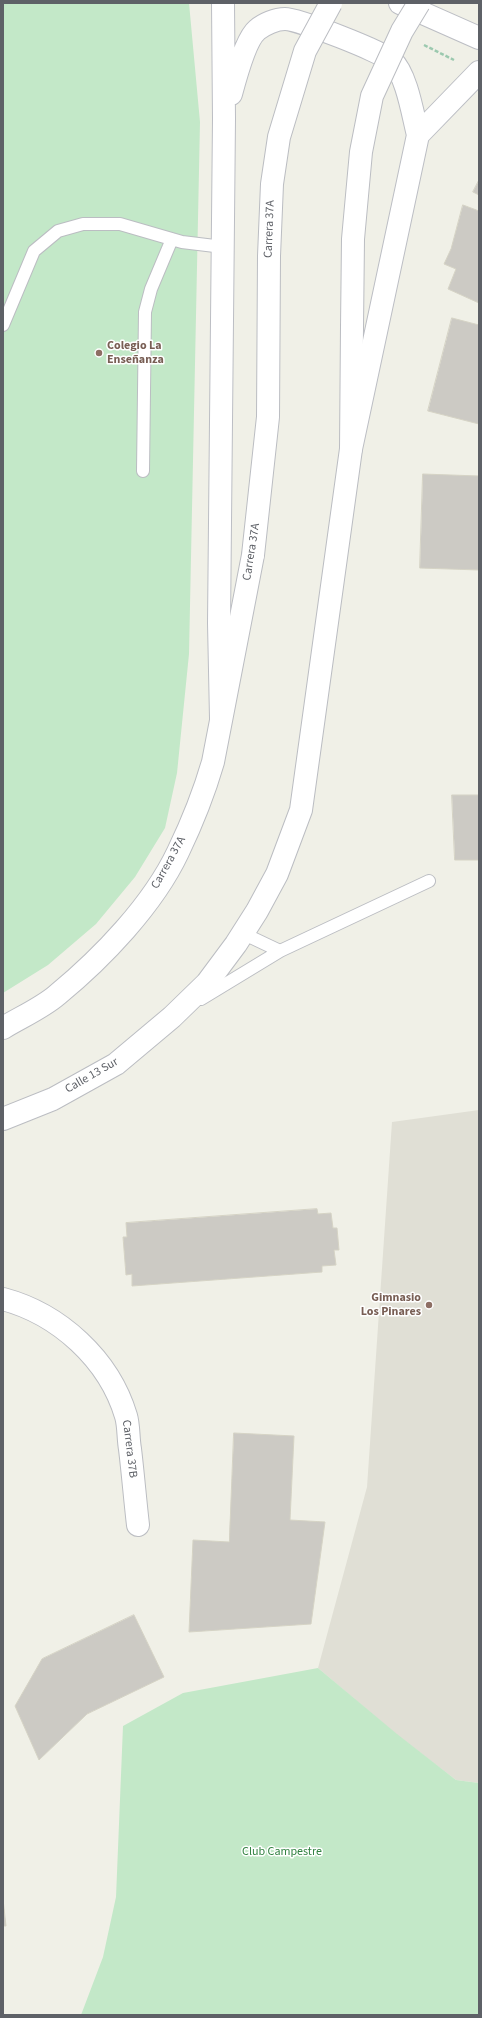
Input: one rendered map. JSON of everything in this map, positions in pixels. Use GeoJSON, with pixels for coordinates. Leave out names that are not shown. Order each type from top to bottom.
{"type":"FeatureCollection","features":[{"type":"Feature","properties":{"kind":"street"},"geometry":{"type":"LineString","coordinates":[[221,718],[219,623],[224,119],[223,3]]}},
{"type":"Feature","properties":{"kind":"street","name":"Carrera 37A"},"geometry":{"type":"LineString","coordinates":[[3,1028],[56,996],[118,938],[149,899],[178,853],[204,790],[213,762],[253,555],[268,417],[269,256],[272,184],[279,137],[305,51],[332,3]]}},
{"type":"Feature","properties":{"kind":"street"},"geometry":{"type":"LineString","coordinates":[[400,3],[479,38]]}},
{"type":"Feature","properties":{"kind":"street"},"geometry":{"type":"LineString","coordinates":[[351,449],[353,239],[361,152],[372,96],[399,37],[419,3]]}},
{"type":"Feature","properties":{"kind":"street"},"geometry":{"type":"LineString","coordinates":[[172,1017],[207,983],[258,911],[277,874],[301,810],[351,449],[418,135],[405,82],[392,61],[350,40],[286,19],[272,22],[256,30],[241,59],[224,119]]}},
{"type":"Feature","properties":{"kind":"street"},"geometry":{"type":"LineString","coordinates":[[418,135],[479,72]]}},
{"type":"Feature","properties":{"kind":"street","name":"Calle 13 Sur"},"geometry":{"type":"LineString","coordinates":[[3,1119],[52,1099],[116,1064],[172,1017]]}},
{"type":"Feature","properties":{"kind":"street","name":"Carrera 37B"},"geometry":{"type":"LineString","coordinates":[[3,1299],[24,1305],[59,1325],[89,1351],[111,1380],[126,1416],[138,1524]]}},
{"type":"Feature","properties":{"kind":"lane"},"geometry":{"type":"LineString","coordinates":[[3,325],[34,251],[58,231],[83,224],[120,224],[172,239],[223,247]]}},
{"type":"Feature","properties":{"kind":"lane"},"geometry":{"type":"LineString","coordinates":[[143,471],[145,312],[150,289],[172,239]]}},
{"type":"Feature","properties":{"kind":"lane"},"geometry":{"type":"LineString","coordinates":[[172,1017],[280,951],[429,880]]}},
{"type":"Feature","properties":{"kind":"lane"},"geometry":{"type":"LineString","coordinates":[[242,933],[280,951]]}},
{"type":"Feature","properties":{"kind":"path"},"geometry":{"type":"LineString","coordinates":[[422,44],[479,72]]}},
{"type":"Feature","properties":{"kind":"shaded area","name":"Gimnasio Los Pinares"},"geometry":{"type":"Polygon","coordinates":[[[479,1110],[479,1783],[456,1780],[397,1735],[318,1668],[367,1487],[392,1122],[479,1110]]]}},
{"type":"Feature","properties":{"kind":"green space","name":"Colegio La Enseñanza"},"geometry":{"type":"Polygon","coordinates":[[[3,3],[189,3],[200,122],[189,654],[177,773],[165,828],[135,877],[96,924],[48,965],[3,993],[3,3]]]}},
{"type":"Feature","properties":{"kind":"green space","name":"Club Campestre"},"geometry":{"type":"Polygon","coordinates":[[[318,1668],[397,1734],[456,1780],[479,1783],[479,2015],[81,2015],[103,1957],[116,1897],[123,1726],[183,1693],[318,1668]]]}},
{"type":"Feature","properties":{"kind":"building"},"geometry":{"type":"Polygon","coordinates":[[[479,180],[479,195],[473,192],[479,180]]]}},
{"type":"Feature","properties":{"kind":"building"},"geometry":{"type":"Polygon","coordinates":[[[463,205],[479,211],[479,303],[448,289],[456,269],[444,264],[451,249],[463,205]]]}},
{"type":"Feature","properties":{"kind":"building"},"geometry":{"type":"Polygon","coordinates":[[[452,318],[479,325],[479,424],[428,411],[452,318]]]}},
{"type":"Feature","properties":{"kind":"building"},"geometry":{"type":"Polygon","coordinates":[[[423,474],[479,476],[479,570],[420,568],[423,474]]]}},
{"type":"Feature","properties":{"kind":"building"},"geometry":{"type":"Polygon","coordinates":[[[452,795],[479,795],[479,860],[455,860],[452,795]]]}},
{"type":"Feature","properties":{"kind":"building"},"geometry":{"type":"Polygon","coordinates":[[[317,1209],[318,1214],[331,1213],[333,1228],[337,1228],[339,1250],[334,1250],[336,1265],[322,1266],[322,1272],[132,1286],[132,1274],[126,1275],[123,1237],[127,1237],[126,1223],[317,1209]]]}},
{"type":"Feature","properties":{"kind":"building"},"geometry":{"type":"Polygon","coordinates":[[[234,1433],[294,1436],[290,1520],[325,1522],[311,1624],[189,1632],[193,1540],[229,1542],[234,1433]]]}},
{"type":"Feature","properties":{"kind":"building"},"geometry":{"type":"Polygon","coordinates":[[[134,1615],[164,1677],[87,1714],[39,1760],[15,1706],[42,1659],[134,1615]]]}},
{"type":"Feature","properties":{"kind":"building"},"geometry":{"type":"Polygon","coordinates":[[[3,1899],[6,1926],[3,1926],[3,1899]]]}},
{"type":"Feature","properties":{"kind":"place","name":"Colegio La Enseñanza"},"geometry":{"type":"Point","coordinates":[99,353]}},
{"type":"Feature","properties":{"kind":"place","name":"Gimnasio Los Pinares"},"geometry":{"type":"Point","coordinates":[429,1305]}}]}
